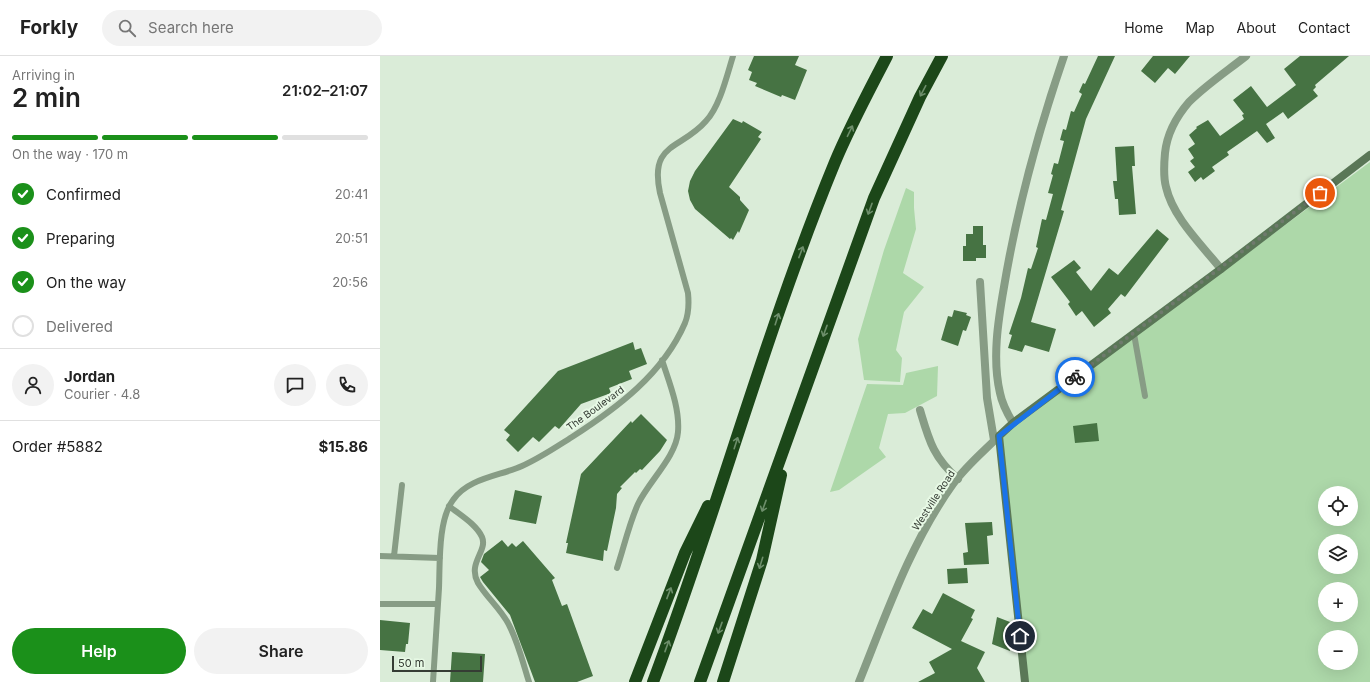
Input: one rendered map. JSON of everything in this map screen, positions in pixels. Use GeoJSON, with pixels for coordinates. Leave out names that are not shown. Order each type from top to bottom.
{"type":"FeatureCollection","features":[{"type":"Feature","properties":{"kind":"highway"},"geometry":{"type":"LineString","coordinates":[[653,682],[728,466],[787,288],[836,161],[887,56]]}},
{"type":"Feature","properties":{"kind":"highway"},"geometry":{"type":"LineString","coordinates":[[700,682],[874,198],[920,97],[942,56]]}},
{"type":"Feature","properties":{"kind":"highway"},"geometry":{"type":"LineString","coordinates":[[722,682],[762,560],[791,429]]}},
{"type":"Feature","properties":{"kind":"highway"},"geometry":{"type":"LineString","coordinates":[[635,682],[685,552],[728,466]]}},
{"type":"Feature","properties":{"kind":"street"},"geometry":{"type":"LineString","coordinates":[[1013,423],[1006,411],[1000,392],[997,346],[999,319],[1007,268],[1025,183],[1064,56]]}},
{"type":"Feature","properties":{"kind":"street"},"geometry":{"type":"LineString","coordinates":[[1221,269],[1190,231],[1174,206],[1165,186],[1164,164],[1167,140],[1176,120],[1190,102],[1246,56]]}},
{"type":"Feature","properties":{"kind":"street","name":"Westville Road"},"geometry":{"type":"LineString","coordinates":[[859,682],[907,563],[932,517],[958,479],[997,438],[1013,423],[1221,269],[1370,155]]}},
{"type":"Feature","properties":{"kind":"street"},"geometry":{"type":"LineString","coordinates":[[980,282],[987,398],[997,438],[1025,682]]}},
{"type":"Feature","properties":{"kind":"street"},"geometry":{"type":"LineString","coordinates":[[920,410],[928,437],[936,454],[943,465],[958,479]]}},
{"type":"Feature","properties":{"kind":"lane","name":"The Boulevard"},"geometry":{"type":"LineString","coordinates":[[433,682],[440,558],[444,519],[453,499],[468,486],[522,466],[589,426],[623,403],[647,379],[662,360],[685,322],[689,308],[686,281],[660,193],[657,179],[657,168],[668,149],[706,121],[716,104],[733,56]]}},
{"type":"Feature","properties":{"kind":"lane"},"geometry":{"type":"LineString","coordinates":[[1134,334],[1145,396]]}},
{"type":"Feature","properties":{"kind":"lane"},"geometry":{"type":"LineString","coordinates":[[617,568],[638,504],[647,488],[662,469],[674,445],[678,432],[672,392],[662,360]]}},
{"type":"Feature","properties":{"kind":"lane"},"geometry":{"type":"LineString","coordinates":[[394,556],[402,485]]}},
{"type":"Feature","properties":{"kind":"lane"},"geometry":{"type":"LineString","coordinates":[[449,506],[474,525],[483,538],[482,550],[476,561],[475,574],[478,583],[510,625],[529,682]]}},
{"type":"Feature","properties":{"kind":"lane"},"geometry":{"type":"LineString","coordinates":[[380,556],[440,558]]}},
{"type":"Feature","properties":{"kind":"lane"},"geometry":{"type":"LineString","coordinates":[[380,604],[438,604]]}},
{"type":"Feature","properties":{"kind":"green space"},"geometry":{"type":"Polygon","coordinates":[[[1370,162],[1370,682],[1026,682],[1001,436],[1370,162]]]}},
{"type":"Feature","properties":{"kind":"green space"},"geometry":{"type":"Polygon","coordinates":[[[906,188],[914,192],[916,229],[903,273],[924,287],[904,312],[896,350],[902,358],[900,382],[864,380],[858,339],[884,250],[906,188]]]}},
{"type":"Feature","properties":{"kind":"green space"},"geometry":{"type":"Polygon","coordinates":[[[938,366],[937,396],[905,413],[888,414],[879,448],[886,457],[839,490],[830,492],[867,384],[903,385],[906,373],[938,366]]]}},
{"type":"Feature","properties":{"kind":"building"},"geometry":{"type":"Polygon","coordinates":[[[754,56],[799,56],[795,65],[807,70],[795,100],[782,95],[781,97],[755,86],[757,83],[749,80],[752,72],[748,70],[754,56]]]}},
{"type":"Feature","properties":{"kind":"building"},"geometry":{"type":"Polygon","coordinates":[[[1098,56],[1115,56],[1086,119],[1061,210],[1064,211],[1031,322],[1056,329],[1049,352],[1025,345],[1022,352],[1008,348],[1012,335],[1009,334],[1021,298],[1028,268],[1031,269],[1038,248],[1036,247],[1042,219],[1046,220],[1053,194],[1048,193],[1053,175],[1051,174],[1054,163],[1058,164],[1064,141],[1060,140],[1063,129],[1066,130],[1071,111],[1074,112],[1082,94],[1079,92],[1083,83],[1085,84],[1098,56]]]}},
{"type":"Feature","properties":{"kind":"building"},"geometry":{"type":"Polygon","coordinates":[[[1153,56],[1190,56],[1175,74],[1168,68],[1155,83],[1141,71],[1153,56]]]}},
{"type":"Feature","properties":{"kind":"building"},"geometry":{"type":"Polygon","coordinates":[[[1300,56],[1349,56],[1315,85],[1316,87],[1313,90],[1318,96],[1288,119],[1283,112],[1266,124],[1275,138],[1267,143],[1257,131],[1227,152],[1229,155],[1212,167],[1215,171],[1203,180],[1201,177],[1195,182],[1188,172],[1195,167],[1190,161],[1194,158],[1188,149],[1195,144],[1189,135],[1197,128],[1196,127],[1208,120],[1220,136],[1244,119],[1242,115],[1244,114],[1233,100],[1251,86],[1267,107],[1296,85],[1284,69],[1300,56]]]}},
{"type":"Feature","properties":{"kind":"building"},"geometry":{"type":"Polygon","coordinates":[[[733,119],[742,123],[743,121],[762,132],[758,137],[761,139],[729,187],[740,197],[740,200],[749,210],[739,233],[738,231],[733,240],[695,209],[690,200],[688,191],[690,181],[695,171],[733,119]]]}},
{"type":"Feature","properties":{"kind":"building"},"geometry":{"type":"Polygon","coordinates":[[[1134,146],[1135,166],[1132,166],[1136,214],[1119,215],[1118,199],[1115,199],[1113,181],[1117,181],[1115,147],[1134,146]]]}},
{"type":"Feature","properties":{"kind":"building"},"geometry":{"type":"Polygon","coordinates":[[[973,226],[983,226],[983,245],[986,245],[986,258],[976,258],[976,261],[963,261],[963,246],[966,246],[966,234],[973,234],[973,226]]]}},
{"type":"Feature","properties":{"kind":"building"},"geometry":{"type":"Polygon","coordinates":[[[1157,229],[1169,239],[1125,297],[1121,294],[1108,309],[1111,313],[1094,327],[1082,311],[1076,316],[1068,304],[1070,302],[1051,277],[1074,260],[1081,268],[1076,272],[1091,291],[1109,268],[1118,275],[1157,229]]]}},
{"type":"Feature","properties":{"kind":"building"},"geometry":{"type":"Polygon","coordinates":[[[954,310],[967,313],[966,315],[971,317],[966,331],[963,330],[958,346],[941,340],[948,316],[952,317],[954,310]]]}},
{"type":"Feature","properties":{"kind":"building"},"geometry":{"type":"Polygon","coordinates":[[[633,342],[635,350],[641,348],[647,364],[629,371],[632,379],[609,388],[611,393],[581,404],[559,429],[555,426],[539,442],[533,437],[518,452],[506,440],[510,435],[504,430],[558,371],[633,342]]]}},
{"type":"Feature","properties":{"kind":"building"},"geometry":{"type":"Polygon","coordinates":[[[641,414],[667,440],[660,451],[642,470],[640,469],[636,473],[635,472],[620,487],[622,488],[617,494],[616,508],[607,551],[604,550],[603,561],[566,553],[568,543],[566,543],[581,474],[631,421],[632,423],[641,414]]]}},
{"type":"Feature","properties":{"kind":"building"},"geometry":{"type":"Polygon","coordinates":[[[1097,423],[1099,441],[1075,443],[1073,426],[1097,423]]]}},
{"type":"Feature","properties":{"kind":"building"},"geometry":{"type":"Polygon","coordinates":[[[515,490],[542,496],[536,524],[509,519],[515,490]]]}},
{"type":"Feature","properties":{"kind":"building"},"geometry":{"type":"Polygon","coordinates":[[[992,522],[993,535],[987,536],[989,564],[964,565],[963,553],[968,552],[965,523],[992,522]]]}},
{"type":"Feature","properties":{"kind":"building"},"geometry":{"type":"Polygon","coordinates":[[[502,540],[508,547],[512,543],[516,547],[523,541],[555,578],[552,580],[562,606],[567,604],[593,676],[577,682],[535,682],[510,615],[480,577],[489,570],[481,562],[484,554],[502,540]]]}},
{"type":"Feature","properties":{"kind":"building"},"geometry":{"type":"Polygon","coordinates":[[[967,568],[968,583],[948,584],[947,569],[967,568]]]}},
{"type":"Feature","properties":{"kind":"building"},"geometry":{"type":"Polygon","coordinates":[[[943,593],[975,610],[971,618],[973,619],[961,641],[985,652],[977,668],[985,682],[918,682],[935,673],[929,662],[952,649],[912,628],[923,609],[932,614],[943,593]]]}},
{"type":"Feature","properties":{"kind":"building"},"geometry":{"type":"Polygon","coordinates":[[[997,617],[1010,622],[1010,651],[992,644],[997,617]]]}},
{"type":"Feature","properties":{"kind":"building"},"geometry":{"type":"Polygon","coordinates":[[[380,620],[410,623],[408,644],[406,644],[405,652],[380,650],[380,620]]]}},
{"type":"Feature","properties":{"kind":"building"},"geometry":{"type":"Polygon","coordinates":[[[452,652],[485,654],[483,682],[450,682],[452,652]]]}},
{"type":"Feature","properties":{"kind":"way so far"},"geometry":{"type":"LineString","coordinates":[[1075,377],[1221,269],[1320,193]]}},
{"type":"Feature","properties":{"kind":"route"},"geometry":{"type":"LineString","coordinates":[[1020,636],[999,436],[1013,423],[1075,377]]}}]}
